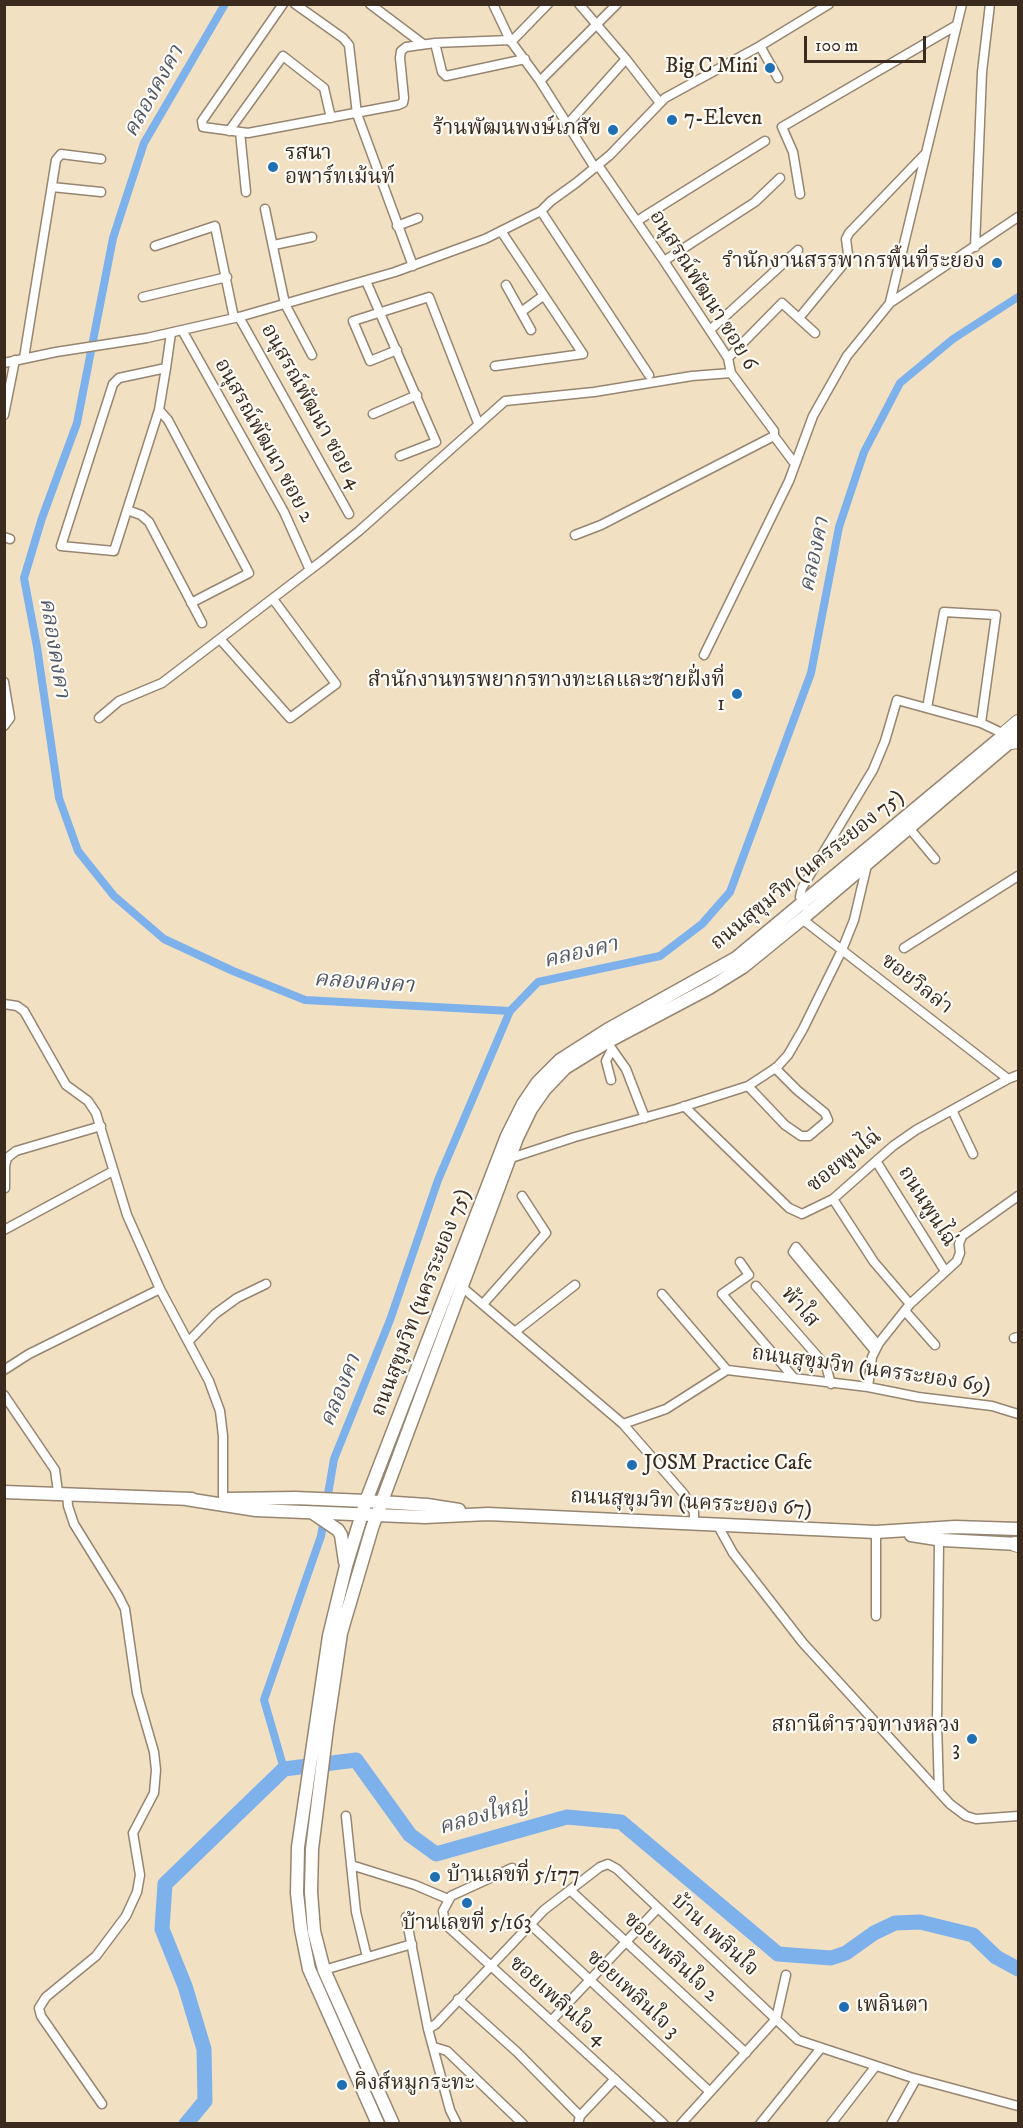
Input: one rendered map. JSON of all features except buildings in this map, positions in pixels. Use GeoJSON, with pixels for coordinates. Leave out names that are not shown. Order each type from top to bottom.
{"type":"FeatureCollection","features":[{"type":"Feature","properties":{"kind":"main road"},"geometry":{"type":"LineString","coordinates":[[1013,738],[1018,723]]}},
{"type":"Feature","properties":{"kind":"street"},"geometry":{"type":"LineString","coordinates":[[283,4],[202,121],[202,126],[248,133],[357,114],[403,103],[400,58],[401,51],[406,46],[511,41],[548,4]]}},
{"type":"Feature","properties":{"kind":"street"},"geometry":{"type":"LineString","coordinates":[[295,4],[347,41],[357,114],[412,266]]}},
{"type":"Feature","properties":{"kind":"street"},"geometry":{"type":"LineString","coordinates":[[370,4],[423,44]]}},
{"type":"Feature","properties":{"kind":"street","name":"อนุสรณ์พัฒนา ซอย 6"},"geometry":{"type":"LineString","coordinates":[[493,4],[511,41],[664,261],[728,358],[731,373],[774,430],[774,436],[795,464]]}},
{"type":"Feature","properties":{"kind":"street"},"geometry":{"type":"LineString","coordinates":[[579,4],[660,103]]}},
{"type":"Feature","properties":{"kind":"street"},"geometry":{"type":"LineString","coordinates":[[540,81],[616,4]]}},
{"type":"Feature","properties":{"kind":"street"},"geometry":{"type":"LineString","coordinates":[[4,363],[171,333],[237,317],[366,281],[412,266],[501,231],[541,211],[597,167],[665,98],[760,46],[829,4]]}},
{"type":"Feature","properties":{"kind":"street"},"geometry":{"type":"LineString","coordinates":[[890,303],[962,4]]}},
{"type":"Feature","properties":{"kind":"street"},"geometry":{"type":"LineString","coordinates":[[975,247],[982,72],[990,4]]}},
{"type":"Feature","properties":{"kind":"street"},"geometry":{"type":"LineString","coordinates":[[800,194],[793,152],[782,127],[957,25]]}},
{"type":"Feature","properties":{"kind":"street"},"geometry":{"type":"LineString","coordinates":[[435,43],[442,72],[446,76],[525,59]]}},
{"type":"Feature","properties":{"kind":"street"},"geometry":{"type":"LineString","coordinates":[[760,46],[778,78]]}},
{"type":"Feature","properties":{"kind":"street"},"geometry":{"type":"LineString","coordinates":[[229,131],[283,56],[324,88],[331,118]]}},
{"type":"Feature","properties":{"kind":"street"},"geometry":{"type":"LineString","coordinates":[[567,124],[626,59]]}},
{"type":"Feature","properties":{"kind":"street"},"geometry":{"type":"LineString","coordinates":[[240,132],[246,192]]}},
{"type":"Feature","properties":{"kind":"street"},"geometry":{"type":"LineString","coordinates":[[637,221],[765,141]]}},
{"type":"Feature","properties":{"kind":"street"},"geometry":{"type":"LineString","coordinates":[[4,415],[19,359],[56,160],[61,154],[101,159]]}},
{"type":"Feature","properties":{"kind":"street"},"geometry":{"type":"LineString","coordinates":[[799,318],[846,261],[848,254],[846,239],[849,233],[926,154]]}},
{"type":"Feature","properties":{"kind":"street"},"geometry":{"type":"LineString","coordinates":[[664,261],[755,202],[780,178]]}},
{"type":"Feature","properties":{"kind":"street"},"geometry":{"type":"LineString","coordinates":[[52,187],[101,192]]}},
{"type":"Feature","properties":{"kind":"street"},"geometry":{"type":"LineString","coordinates":[[265,209],[285,304],[312,354]]}},
{"type":"Feature","properties":{"kind":"street"},"geometry":{"type":"LineString","coordinates":[[541,211],[649,375]]}},
{"type":"Feature","properties":{"kind":"street"},"geometry":{"type":"LineString","coordinates":[[704,656],[789,481],[813,416],[847,356],[890,303],[1018,217]]}},
{"type":"Feature","properties":{"kind":"street"},"geometry":{"type":"LineString","coordinates":[[397,226],[418,218]]}},
{"type":"Feature","properties":{"kind":"street","name":"อนุสรณ์พัฒนา ซอย 4"},"geometry":{"type":"LineString","coordinates":[[155,246],[215,226],[237,317],[350,514]]}},
{"type":"Feature","properties":{"kind":"street"},"geometry":{"type":"LineString","coordinates":[[495,366],[583,354],[501,231]]}},
{"type":"Feature","properties":{"kind":"street"},"geometry":{"type":"LineString","coordinates":[[274,245],[312,237]]}},
{"type":"Feature","properties":{"kind":"street"},"geometry":{"type":"LineString","coordinates":[[710,330],[798,250]]}},
{"type":"Feature","properties":{"kind":"street"},"geometry":{"type":"LineString","coordinates":[[143,297],[227,277]]}},
{"type":"Feature","properties":{"kind":"street"},"geometry":{"type":"LineString","coordinates":[[366,281],[436,442],[400,456]]}},
{"type":"Feature","properties":{"kind":"street"},"geometry":{"type":"LineString","coordinates":[[506,285],[531,330]]}},
{"type":"Feature","properties":{"kind":"street"},"geometry":{"type":"LineString","coordinates":[[521,312],[543,296]]}},
{"type":"Feature","properties":{"kind":"street"},"geometry":{"type":"LineString","coordinates":[[397,350],[370,361],[353,321],[429,297],[478,423]]}},
{"type":"Feature","properties":{"kind":"street"},"geometry":{"type":"LineString","coordinates":[[728,358],[782,303],[815,333]]}},
{"type":"Feature","properties":{"kind":"street","name":"อนุสรณ์พัฒนา ซอย 2"},"geometry":{"type":"LineString","coordinates":[[182,330],[284,512],[310,570]]}},
{"type":"Feature","properties":{"kind":"street"},"geometry":{"type":"LineString","coordinates":[[166,368],[119,378],[113,384],[61,546],[114,551],[159,410],[166,368],[171,333]]}},
{"type":"Feature","properties":{"kind":"street"},"geometry":{"type":"LineString","coordinates":[[99,718],[119,701],[162,683],[273,599],[359,531],[500,404],[513,399],[594,392],[692,376],[731,373]]}},
{"type":"Feature","properties":{"kind":"street"},"geometry":{"type":"LineString","coordinates":[[373,414],[417,395]]}},
{"type":"Feature","properties":{"kind":"street"},"geometry":{"type":"LineString","coordinates":[[159,410],[168,420],[249,573],[191,603]]}},
{"type":"Feature","properties":{"kind":"street"},"geometry":{"type":"LineString","coordinates":[[575,536],[774,436]]}},
{"type":"Feature","properties":{"kind":"street"},"geometry":{"type":"LineString","coordinates":[[127,510],[141,515],[149,522],[202,623]]}},
{"type":"Feature","properties":{"kind":"street"},"geometry":{"type":"LineString","coordinates":[[220,639],[290,718],[336,684],[273,599]]}},
{"type":"Feature","properties":{"kind":"street"},"geometry":{"type":"LineString","coordinates":[[927,708],[944,612],[996,615],[981,723]]}},
{"type":"Feature","properties":{"kind":"street"},"geometry":{"type":"LineString","coordinates":[[4,682],[10,718],[8,724],[4,726]]}},
{"type":"Feature","properties":{"kind":"street"},"geometry":{"type":"LineString","coordinates":[[805,912],[800,897],[801,888],[873,770],[885,741],[897,700],[981,723],[1013,738]]}},
{"type":"Feature","properties":{"kind":"street","name":"ถนนสุขุมวิท (นครระยอง 75)"},"geometry":{"type":"LineString","coordinates":[[378,2124],[309,1969],[297,1893],[298,1847],[321,1727],[353,1588],[378,1509],[508,1159],[531,1109],[545,1089],[565,1068],[610,1046],[743,967],[805,912],[1013,738]]}},
{"type":"Feature","properties":{"kind":"street","name":"ถนนสุขุมวิท (นครระยอง 75)"},"geometry":{"type":"LineString","coordinates":[[393,2124],[324,1970],[314,1931],[311,1892],[312,1849],[329,1636],[346,1566],[364,1507],[507,1136],[533,1089],[561,1060],[585,1043],[736,958],[805,912],[867,865],[1013,738]]}},
{"type":"Feature","properties":{"kind":"street"},"geometry":{"type":"LineString","coordinates":[[910,829],[935,859]]}},
{"type":"Feature","properties":{"kind":"street"},"geometry":{"type":"LineString","coordinates":[[508,1159],[748,1086],[775,1068],[788,1055],[803,1029],[842,950],[854,920],[867,865]]}},
{"type":"Feature","properties":{"kind":"street"},"geometry":{"type":"LineString","coordinates":[[904,948],[1018,876]]}},
{"type":"Feature","properties":{"kind":"street","name":"ซอยวิลล่า"},"geometry":{"type":"LineString","coordinates":[[805,912],[842,950],[1008,1079]]}},
{"type":"Feature","properties":{"kind":"street"},"geometry":{"type":"LineString","coordinates":[[4,1004],[17,1006],[24,1011],[66,1085],[88,1101],[101,1126],[127,1215],[160,1289],[209,1381],[220,1412],[223,1436],[223,1499]]}},
{"type":"Feature","properties":{"kind":"street"},"geometry":{"type":"LineString","coordinates":[[610,1046],[606,1061],[611,1080]]}},
{"type":"Feature","properties":{"kind":"street"},"geometry":{"type":"LineString","coordinates":[[610,1046],[626,1069],[645,1118]]}},
{"type":"Feature","properties":{"kind":"street"},"geometry":{"type":"LineString","coordinates":[[748,1086],[785,1125],[801,1136],[809,1136],[828,1120],[825,1113],[775,1068]]}},
{"type":"Feature","properties":{"kind":"street","name":"ซอยพูนไฉ่"},"geometry":{"type":"LineString","coordinates":[[684,1106],[795,1212],[802,1214],[833,1199],[916,1130],[1018,1075]]}},
{"type":"Feature","properties":{"kind":"street"},"geometry":{"type":"LineString","coordinates":[[952,1110],[973,1154]]}},
{"type":"Feature","properties":{"kind":"street"},"geometry":{"type":"LineString","coordinates":[[5,1188],[7,1158],[16,1151],[101,1126]]}},
{"type":"Feature","properties":{"kind":"street","name":"ถนนพูนไฉ่"},"geometry":{"type":"LineString","coordinates":[[876,1161],[945,1271]]}},
{"type":"Feature","properties":{"kind":"street"},"geometry":{"type":"LineString","coordinates":[[4,1230],[113,1170]]}},
{"type":"Feature","properties":{"kind":"street"},"geometry":{"type":"LineString","coordinates":[[483,1304],[546,1233],[522,1196]]}},
{"type":"Feature","properties":{"kind":"street"},"geometry":{"type":"LineString","coordinates":[[868,1387],[876,1348],[908,1308],[960,1257],[960,1239],[964,1233],[1018,1196]]}},
{"type":"Feature","properties":{"kind":"street"},"geometry":{"type":"LineString","coordinates":[[833,1199],[874,1262],[935,1345]]}},
{"type":"Feature","properties":{"kind":"street"},"geometry":{"type":"LineString","coordinates":[[844,1308],[793,1252],[796,1247],[876,1348]]}},
{"type":"Feature","properties":{"kind":"street"},"geometry":{"type":"LineString","coordinates":[[740,1262],[749,1275],[723,1294],[794,1378]]}},
{"type":"Feature","properties":{"kind":"street"},"geometry":{"type":"LineString","coordinates":[[189,1341],[215,1314],[237,1298],[266,1284]]}},
{"type":"Feature","properties":{"kind":"street"},"geometry":{"type":"LineString","coordinates":[[516,1331],[575,1285]]}},
{"type":"Feature","properties":{"kind":"street","name":"พ้าใส"},"geometry":{"type":"LineString","coordinates":[[756,1286],[826,1366],[831,1384]]}},
{"type":"Feature","properties":{"kind":"street"},"geometry":{"type":"LineString","coordinates":[[462,1287],[623,1424],[684,1494],[693,1512],[694,1523]]}},
{"type":"Feature","properties":{"kind":"street"},"geometry":{"type":"LineString","coordinates":[[4,1370],[29,1354],[160,1289]]}},
{"type":"Feature","properties":{"kind":"street"},"geometry":{"type":"LineString","coordinates":[[662,1294],[727,1370]]}},
{"type":"Feature","properties":{"kind":"street","name":"ถนนสุขุมวิท (นครระยอง 69)"},"geometry":{"type":"LineString","coordinates":[[623,1424],[666,1409],[727,1370],[868,1387],[918,1397],[992,1406],[1018,1414]]}},
{"type":"Feature","properties":{"kind":"street"},"geometry":{"type":"LineString","coordinates":[[4,1395],[55,1470],[74,1524],[118,1594],[124,1609],[137,1693],[154,1752],[156,1770],[154,1793],[133,1833],[140,1875],[137,1892],[126,1916],[96,1956],[46,1997],[39,2008],[41,2016],[102,2104]]}},
{"type":"Feature","properties":{"kind":"street"},"geometry":{"type":"LineString","coordinates":[[387,1487],[392,1494],[409,1504]]}},
{"type":"Feature","properties":{"kind":"street"},"geometry":{"type":"LineString","coordinates":[[4,1492],[223,1499],[345,1507]]}},
{"type":"Feature","properties":{"kind":"street"},"geometry":{"type":"LineString","coordinates":[[186,1499],[256,1510],[295,1505],[313,1512],[334,1526],[341,1535],[346,1566]]}},
{"type":"Feature","properties":{"kind":"street","name":"ถนนสุขุมวิท (นครระยอง 67)"},"geometry":{"type":"LineString","coordinates":[[378,1509],[409,1504],[488,1514],[876,1532],[955,1527],[1018,1529]]}},
{"type":"Feature","properties":{"kind":"street"},"geometry":{"type":"LineString","coordinates":[[313,1512],[345,1507]]}},
{"type":"Feature","properties":{"kind":"street","name":"ถนนสุขุมวิท (นครระยอง 67)"},"geometry":{"type":"LineString","coordinates":[[345,1507],[364,1507],[425,1517],[488,1514]]}},
{"type":"Feature","properties":{"kind":"street"},"geometry":{"type":"LineString","coordinates":[[717,1524],[733,1553],[803,1643],[958,1811],[971,1817],[1018,1816]]}},
{"type":"Feature","properties":{"kind":"street","name":"ถนนสุขุมวิท (นครระยอง 67)"},"geometry":{"type":"LineString","coordinates":[[892,1531],[939,1540],[1017,1544]]}},
{"type":"Feature","properties":{"kind":"street"},"geometry":{"type":"LineString","coordinates":[[876,1532],[876,1616]]}},
{"type":"Feature","properties":{"kind":"street"},"geometry":{"type":"LineString","coordinates":[[939,1540],[937,1723],[939,1792]]}},
{"type":"Feature","properties":{"kind":"street"},"geometry":{"type":"LineString","coordinates":[[346,1816],[356,1912],[367,1957]]}},
{"type":"Feature","properties":{"kind":"street","name":"บ้าน เพลินใจ"},"geometry":{"type":"LineString","coordinates":[[570,1890],[600,1867],[608,1864],[617,1869],[793,2036],[821,2048]]}},
{"type":"Feature","properties":{"kind":"street"},"geometry":{"type":"LineString","coordinates":[[351,1865],[415,1884],[448,1899],[455,1893],[512,1868]]}},
{"type":"Feature","properties":{"kind":"street"},"geometry":{"type":"LineString","coordinates":[[428,2029],[436,2024],[544,1910],[570,1890]]}},
{"type":"Feature","properties":{"kind":"street","name":"ซอยเพลินใจ 2"},"geometry":{"type":"LineString","coordinates":[[570,1890],[746,2053]]}},
{"type":"Feature","properties":{"kind":"street","name":"ซอยเพลินใจ 4"},"geometry":{"type":"LineString","coordinates":[[448,1899],[443,1911],[445,1924],[664,2124]]}},
{"type":"Feature","properties":{"kind":"street"},"geometry":{"type":"LineString","coordinates":[[551,2021],[658,1908]]}},
{"type":"Feature","properties":{"kind":"street"},"geometry":{"type":"LineString","coordinates":[[406,1917],[428,2029],[450,2110],[457,2124]]}},
{"type":"Feature","properties":{"kind":"street","name":"ซอยเพลินใจ 3"},"geometry":{"type":"LineString","coordinates":[[530,1924],[710,2092]]}},
{"type":"Feature","properties":{"kind":"street"},"geometry":{"type":"LineString","coordinates":[[324,1970],[412,1944]]}},
{"type":"Feature","properties":{"kind":"street"},"geometry":{"type":"LineString","coordinates":[[681,2124],[776,2019],[786,1975]]}},
{"type":"Feature","properties":{"kind":"street"},"geometry":{"type":"LineString","coordinates":[[458,1999],[517,2052],[579,2120],[615,2079]]}},
{"type":"Feature","properties":{"kind":"street"},"geometry":{"type":"LineString","coordinates":[[434,2047],[447,2051],[523,2124]]}},
{"type":"Feature","properties":{"kind":"street"},"geometry":{"type":"LineString","coordinates":[[760,2124],[821,2048],[875,2067],[1018,2106]]}},
{"type":"Feature","properties":{"kind":"street"},"geometry":{"type":"LineString","coordinates":[[831,2124],[875,2067]]}},
{"type":"Feature","properties":{"kind":"street"},"geometry":{"type":"LineString","coordinates":[[891,2124],[916,2079]]}},
{"type":"Feature","properties":{"kind":"street"},"geometry":{"type":"LineString","coordinates":[[372,2110],[385,2104]]}},
{"type":"Feature","properties":{"kind":"waterway","name":"คลองคงคา"},"geometry":{"type":"LineString","coordinates":[[225,4],[144,143],[113,238],[77,423],[42,518],[24,578],[37,647],[59,798],[78,851],[114,896],[164,939],[233,971],[305,1000],[510,1011]]}},
{"type":"Feature","properties":{"kind":"waterway","name":"คลองคา"},"geometry":{"type":"LineString","coordinates":[[284,1769],[264,1700],[321,1536],[334,1459],[390,1320],[438,1180],[510,1011],[538,982],[660,956],[702,924],[730,892],[811,673],[839,527],[864,452],[900,383],[953,339],[1018,297]]}},
{"type":"Feature","properties":{"kind":"waterway","name":"คลองใหญ่"},"geometry":{"type":"LineString","coordinates":[[186,2124],[205,2101],[204,2049],[185,1986],[162,1929],[165,1884],[284,1769],[356,1760],[410,1835],[436,1854],[567,1817],[621,1822],[778,1954],[831,1958],[846,1953],[874,1933],[895,1923],[920,1922],[973,1935],[996,1957],[1018,1969]]}},
{"type":"Feature","properties":{"kind":"place","name":"Big C Mini"},"geometry":{"type":"Point","coordinates":[770,68]}},
{"type":"Feature","properties":{"kind":"place","name":"7-Eleven"},"geometry":{"type":"Point","coordinates":[672,120]}},
{"type":"Feature","properties":{"kind":"place","name":"ร้านพัฒนพงษ์เภสัข"},"geometry":{"type":"Point","coordinates":[613,130]}},
{"type":"Feature","properties":{"kind":"place","name":"รสนา อพาร์ทเม้นท์"},"geometry":{"type":"Point","coordinates":[273,167]}},
{"type":"Feature","properties":{"kind":"place","name":"รำนักงานสรรพากรพื้นที่ระยอง"},"geometry":{"type":"Point","coordinates":[997,263]}},
{"type":"Feature","properties":{"kind":"place","name":"สำนักงานทรพยากรทางทะเลและชายฝั่งที่ 1"},"geometry":{"type":"Point","coordinates":[737,694]}},
{"type":"Feature","properties":{"kind":"place","name":"JOSM Practice Cafe"},"geometry":{"type":"Point","coordinates":[632,1465]}},
{"type":"Feature","properties":{"kind":"place","name":"สถานีตำรวจทางหลวง 3"},"geometry":{"type":"Point","coordinates":[972,1739]}},
{"type":"Feature","properties":{"kind":"place","name":"บ้านเลขที่ 5/177"},"geometry":{"type":"Point","coordinates":[435,1877]}},
{"type":"Feature","properties":{"kind":"place","name":"บ้านเลขที่ 5/163"},"geometry":{"type":"Point","coordinates":[467,1903]}},
{"type":"Feature","properties":{"kind":"place","name":"เพลินตา"},"geometry":{"type":"Point","coordinates":[844,2007]}},
{"type":"Feature","properties":{"kind":"place","name":"คิงส์หมูกระทะ"},"geometry":{"type":"Point","coordinates":[342,2085]}}]}
